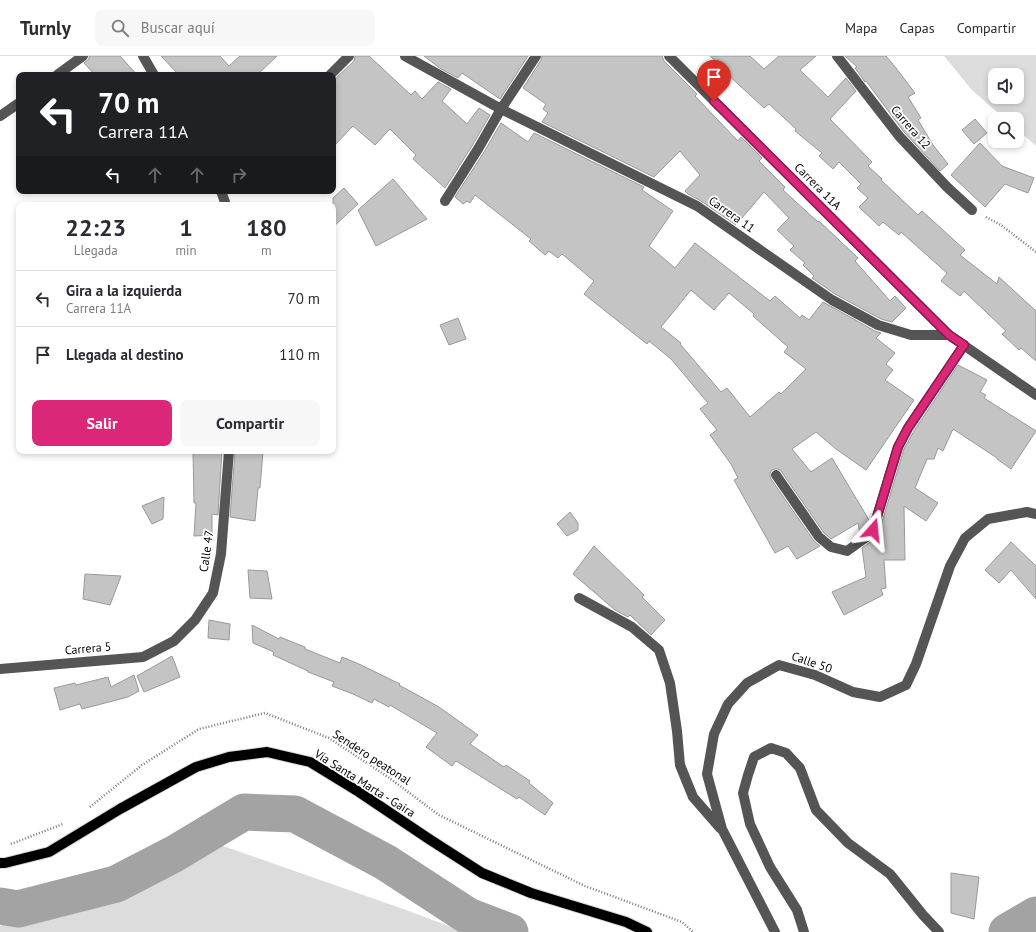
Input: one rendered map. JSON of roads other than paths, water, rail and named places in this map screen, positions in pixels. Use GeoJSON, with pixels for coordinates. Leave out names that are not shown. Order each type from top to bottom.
{"type":"FeatureCollection","features":[{"type":"Feature","properties":{"kind":"main road","name":"Vía Santa Marta - Gaira"},"geometry":{"type":"LineString","coordinates":[[0,863],[49,852],[120,809],[196,767],[229,757],[267,752],[310,762],[359,792],[482,873],[531,893],[626,922],[647,932]]}},
{"type":"Feature","properties":{"kind":"street"},"geometry":{"type":"LineString","coordinates":[[61,72],[83,56]]}},
{"type":"Feature","properties":{"kind":"street"},"geometry":{"type":"LineString","coordinates":[[143,56],[152,72]]}},
{"type":"Feature","properties":{"kind":"street"},"geometry":{"type":"LineString","coordinates":[[333,72],[349,56]]}},
{"type":"Feature","properties":{"kind":"street","name":"Carrera 11"},"geometry":{"type":"LineString","coordinates":[[405,56],[501,109],[697,206],[832,300],[878,325],[911,335],[949,335]]}},
{"type":"Feature","properties":{"kind":"street"},"geometry":{"type":"LineString","coordinates":[[445,201],[501,109],[536,56]]}},
{"type":"Feature","properties":{"kind":"street","name":"Carrera 11A"},"geometry":{"type":"LineString","coordinates":[[669,56],[949,335]]}},
{"type":"Feature","properties":{"kind":"street","name":"Carrera 12"},"geometry":{"type":"LineString","coordinates":[[837,56],[899,136],[947,187],[972,210]]}},
{"type":"Feature","properties":{"kind":"street"},"geometry":{"type":"LineString","coordinates":[[0,116],[16,105]]}},
{"type":"Feature","properties":{"kind":"street"},"geometry":{"type":"LineString","coordinates":[[949,335],[1036,395]]}},
{"type":"Feature","properties":{"kind":"street"},"geometry":{"type":"LineString","coordinates":[[776,475],[819,537],[831,546],[847,551],[868,536],[873,530],[898,447],[908,428],[964,345]]}},
{"type":"Feature","properties":{"kind":"street","name":"Calle 47"},"geometry":{"type":"LineString","coordinates":[[174,641],[195,620],[213,593],[221,554],[229,454]]}},
{"type":"Feature","properties":{"kind":"street","name":"Calle 50"},"geometry":{"type":"LineString","coordinates":[[775,932],[722,829],[707,774],[714,734],[728,704],[747,683],[779,665],[815,675],[853,692],[880,697],[906,685],[916,664],[950,566],[965,538],[988,519],[1027,512],[1036,514]]}},
{"type":"Feature","properties":{"kind":"street"},"geometry":{"type":"LineString","coordinates":[[579,598],[632,627],[659,650],[670,683],[680,765],[693,797],[722,829]]}},
{"type":"Feature","properties":{"kind":"street","name":"Carrera 5"},"geometry":{"type":"LineString","coordinates":[[0,669],[143,657],[174,641]]}},
{"type":"Feature","properties":{"kind":"street"},"geometry":{"type":"LineString","coordinates":[[804,932],[797,910],[770,867],[750,824],[743,793],[754,757],[771,748],[786,753],[800,768],[816,810],[848,843],[890,874],[923,915],[939,932]]}},
{"type":"Feature","properties":{"kind":"waterway"},"geometry":{"type":"LineString","coordinates":[[0,906],[18,909],[116,884],[174,854],[244,812],[295,814],[385,862],[468,916],[510,932]]}},
{"type":"Feature","properties":{"kind":"waterway"},"geometry":{"type":"LineString","coordinates":[[1007,932],[1036,915]]}}]}
